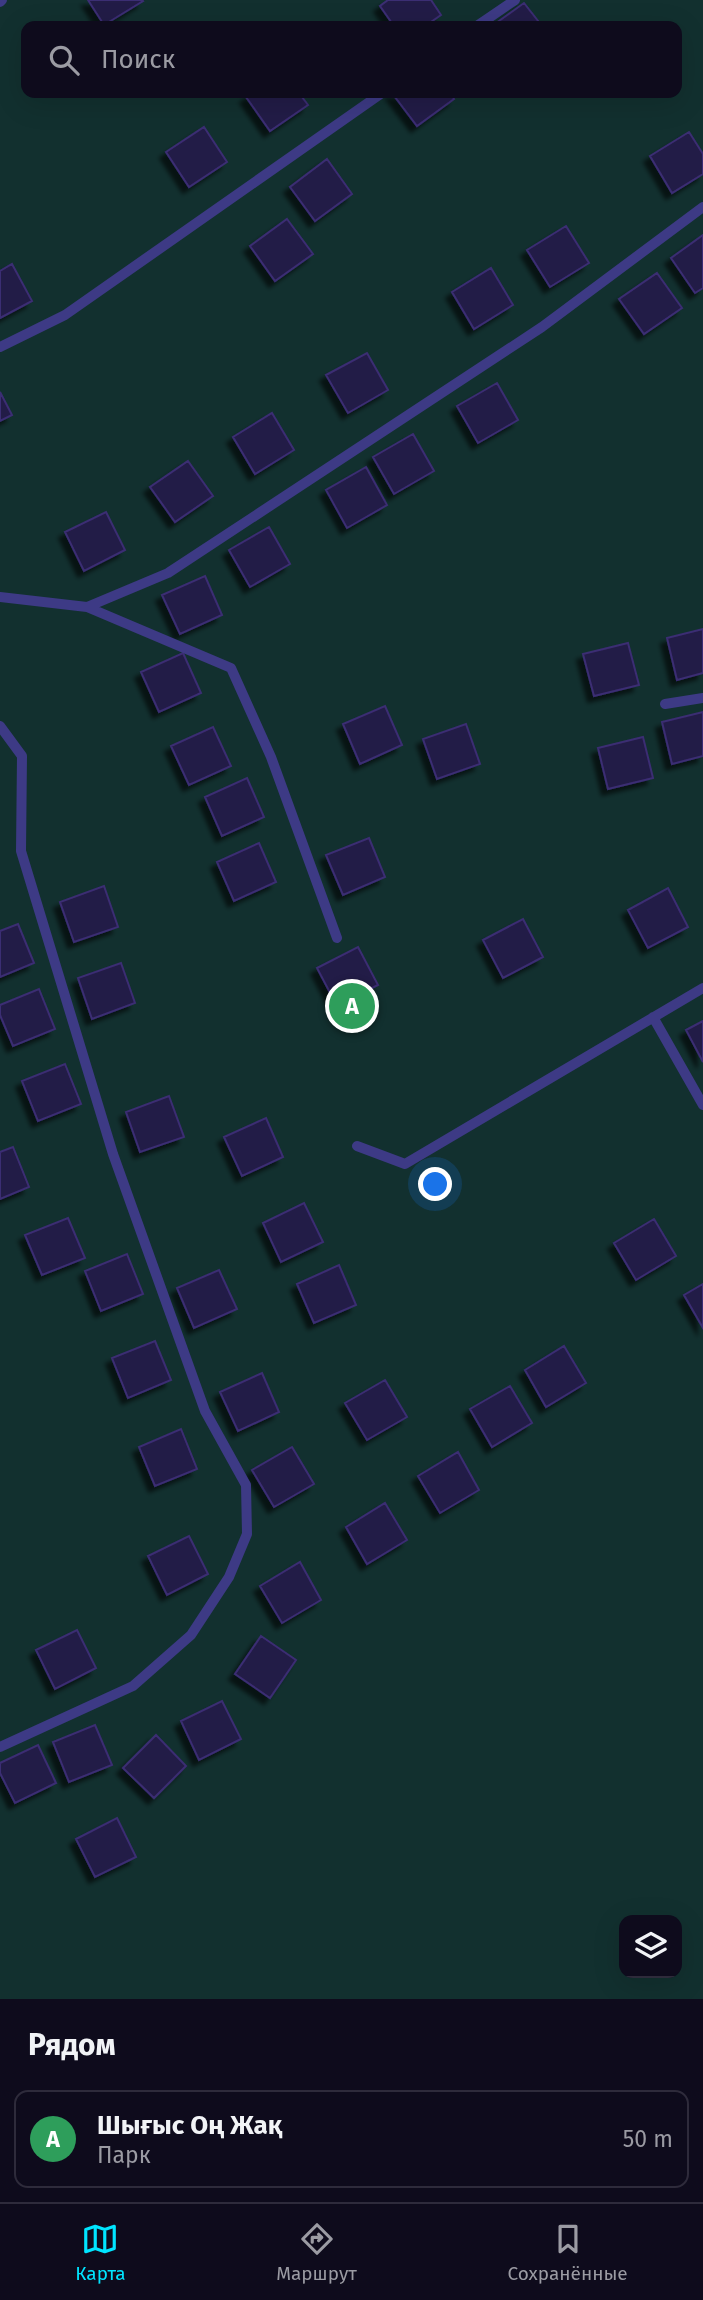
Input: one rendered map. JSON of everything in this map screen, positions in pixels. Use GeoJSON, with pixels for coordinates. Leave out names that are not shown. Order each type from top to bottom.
{"type":"FeatureCollection","features":[{"type":"Feature","properties":{"kind":"lane"},"geometry":{"type":"LineString","coordinates":[[484,21],[515,0]]}},
{"type":"Feature","properties":{"kind":"lane"},"geometry":{"type":"LineString","coordinates":[[0,347],[65,315],[375,98]]}},
{"type":"Feature","properties":{"kind":"lane"},"geometry":{"type":"LineString","coordinates":[[87,607],[168,573],[542,327],[703,208]]}},
{"type":"Feature","properties":{"kind":"lane"},"geometry":{"type":"LineString","coordinates":[[0,597],[87,607],[231,668],[271,757],[337,938]]}},
{"type":"Feature","properties":{"kind":"lane"},"geometry":{"type":"LineString","coordinates":[[665,704],[703,698]]}},
{"type":"Feature","properties":{"kind":"lane"},"geometry":{"type":"LineString","coordinates":[[0,726],[22,756],[20,851],[113,1154],[205,1411],[246,1486],[247,1534],[229,1577],[191,1635],[133,1686],[0,1747]]}},
{"type":"Feature","properties":{"kind":"lane"},"geometry":{"type":"LineString","coordinates":[[356,1146],[405,1164],[703,988]]}},
{"type":"Feature","properties":{"kind":"lane"},"geometry":{"type":"LineString","coordinates":[[653,1017],[703,1105]]}},
{"type":"Feature","properties":{"kind":"green space"},"geometry":{"type":"Polygon","coordinates":[[[0,0],[703,0],[703,1999],[0,1999],[0,0]]]}},
{"type":"Feature","properties":{"kind":"building"},"geometry":{"type":"Polygon","coordinates":[[[88,0],[143,1],[110,21],[101,21],[88,0]]]}},
{"type":"Feature","properties":{"kind":"building"},"geometry":{"type":"Polygon","coordinates":[[[388,0],[431,0],[441,15],[432,21],[390,21],[380,6],[388,0]]]}},
{"type":"Feature","properties":{"kind":"building"},"geometry":{"type":"Polygon","coordinates":[[[524,3],[538,21],[499,21],[524,3]]]}},
{"type":"Feature","properties":{"kind":"building"},"geometry":{"type":"Polygon","coordinates":[[[247,98],[303,98],[308,105],[270,131],[247,98]]]}},
{"type":"Feature","properties":{"kind":"building"},"geometry":{"type":"Polygon","coordinates":[[[396,98],[453,98],[454,99],[417,126],[396,98]]]}},
{"type":"Feature","properties":{"kind":"building"},"geometry":{"type":"Polygon","coordinates":[[[204,127],[227,162],[189,187],[166,152],[204,127]]]}},
{"type":"Feature","properties":{"kind":"building"},"geometry":{"type":"Polygon","coordinates":[[[689,132],[703,154],[703,174],[672,193],[650,156],[689,132]]]}},
{"type":"Feature","properties":{"kind":"building"},"geometry":{"type":"Polygon","coordinates":[[[327,159],[352,194],[315,221],[290,187],[327,159]]]}},
{"type":"Feature","properties":{"kind":"building"},"geometry":{"type":"Polygon","coordinates":[[[287,219],[313,254],[275,281],[250,246],[287,219]]]}},
{"type":"Feature","properties":{"kind":"building"},"geometry":{"type":"Polygon","coordinates":[[[566,226],[589,263],[550,287],[527,250],[566,226]]]}},
{"type":"Feature","properties":{"kind":"building"},"geometry":{"type":"Polygon","coordinates":[[[703,235],[703,288],[695,293],[671,258],[703,235]]]}},
{"type":"Feature","properties":{"kind":"building"},"geometry":{"type":"Polygon","coordinates":[[[12,264],[32,301],[0,318],[0,271],[12,264]]]}},
{"type":"Feature","properties":{"kind":"building"},"geometry":{"type":"Polygon","coordinates":[[[491,268],[513,305],[474,329],[452,292],[491,268]]]}},
{"type":"Feature","properties":{"kind":"building"},"geometry":{"type":"Polygon","coordinates":[[[657,273],[682,308],[644,334],[619,299],[657,273]]]}},
{"type":"Feature","properties":{"kind":"building"},"geometry":{"type":"Polygon","coordinates":[[[367,353],[388,390],[348,413],[326,375],[367,353]]]}},
{"type":"Feature","properties":{"kind":"building"},"geometry":{"type":"Polygon","coordinates":[[[497,383],[518,420],[478,443],[457,406],[497,383]]]}},
{"type":"Feature","properties":{"kind":"building"},"geometry":{"type":"Polygon","coordinates":[[[0,392],[12,415],[0,421],[0,392]]]}},
{"type":"Feature","properties":{"kind":"building"},"geometry":{"type":"Polygon","coordinates":[[[272,413],[294,450],[255,474],[233,437],[272,413]]]}},
{"type":"Feature","properties":{"kind":"building"},"geometry":{"type":"Polygon","coordinates":[[[413,434],[434,471],[394,494],[373,457],[413,434]]]}},
{"type":"Feature","properties":{"kind":"building"},"geometry":{"type":"Polygon","coordinates":[[[188,461],[213,496],[175,522],[150,487],[188,461]]]}},
{"type":"Feature","properties":{"kind":"building"},"geometry":{"type":"Polygon","coordinates":[[[366,467],[387,505],[347,528],[326,490],[366,467]]]}},
{"type":"Feature","properties":{"kind":"building"},"geometry":{"type":"Polygon","coordinates":[[[106,512],[125,550],[84,571],[65,532],[106,512]]]}},
{"type":"Feature","properties":{"kind":"building"},"geometry":{"type":"Polygon","coordinates":[[[269,527],[290,564],[250,587],[229,550],[269,527]]]}},
{"type":"Feature","properties":{"kind":"building"},"geometry":{"type":"Polygon","coordinates":[[[205,576],[222,615],[180,634],[162,595],[205,576]]]}},
{"type":"Feature","properties":{"kind":"building"},"geometry":{"type":"Polygon","coordinates":[[[703,629],[703,673],[677,680],[667,638],[703,629]]]}},
{"type":"Feature","properties":{"kind":"building"},"geometry":{"type":"Polygon","coordinates":[[[628,643],[639,685],[594,696],[583,654],[628,643]]]}},
{"type":"Feature","properties":{"kind":"building"},"geometry":{"type":"Polygon","coordinates":[[[183,653],[201,693],[159,712],[141,672],[183,653]]]}},
{"type":"Feature","properties":{"kind":"building"},"geometry":{"type":"Polygon","coordinates":[[[385,706],[402,745],[360,764],[343,724],[385,706]]]}},
{"type":"Feature","properties":{"kind":"building"},"geometry":{"type":"Polygon","coordinates":[[[703,712],[703,756],[672,764],[662,722],[703,712]]]}},
{"type":"Feature","properties":{"kind":"building"},"geometry":{"type":"Polygon","coordinates":[[[466,724],[480,764],[437,779],[423,739],[466,724]]]}},
{"type":"Feature","properties":{"kind":"building"},"geometry":{"type":"Polygon","coordinates":[[[213,727],[231,766],[189,785],[171,746],[213,727]]]}},
{"type":"Feature","properties":{"kind":"building"},"geometry":{"type":"Polygon","coordinates":[[[643,737],[653,778],[608,789],[598,748],[643,737]]]}},
{"type":"Feature","properties":{"kind":"building"},"geometry":{"type":"Polygon","coordinates":[[[247,778],[264,817],[222,836],[205,797],[247,778]]]}},
{"type":"Feature","properties":{"kind":"building"},"geometry":{"type":"Polygon","coordinates":[[[369,838],[385,877],[343,895],[326,855],[369,838]]]}},
{"type":"Feature","properties":{"kind":"building"},"geometry":{"type":"Polygon","coordinates":[[[259,843],[276,882],[234,901],[217,862],[259,843]]]}},
{"type":"Feature","properties":{"kind":"building"},"geometry":{"type":"Polygon","coordinates":[[[104,886],[118,927],[74,942],[60,902],[104,886]]]}},
{"type":"Feature","properties":{"kind":"building"},"geometry":{"type":"Polygon","coordinates":[[[668,888],[688,927],[648,948],[628,910],[668,888]]]}},
{"type":"Feature","properties":{"kind":"building"},"geometry":{"type":"Polygon","coordinates":[[[523,919],[543,957],[503,978],[483,940],[523,919]]]}},
{"type":"Feature","properties":{"kind":"building"},"geometry":{"type":"Polygon","coordinates":[[[18,924],[34,963],[0,977],[0,931],[18,924]]]}},
{"type":"Feature","properties":{"kind":"building"},"geometry":{"type":"Polygon","coordinates":[[[358,947],[378,985],[337,1006],[317,968],[358,947]]]}},
{"type":"Feature","properties":{"kind":"building"},"geometry":{"type":"Polygon","coordinates":[[[121,963],[135,1003],[92,1019],[78,978],[121,963]]]}},
{"type":"Feature","properties":{"kind":"building"},"geometry":{"type":"Polygon","coordinates":[[[39,989],[55,1029],[13,1046],[0,1015],[0,1005],[39,989]]]}},
{"type":"Feature","properties":{"kind":"building"},"geometry":{"type":"Polygon","coordinates":[[[703,1021],[703,1062],[686,1030],[703,1021]]]}},
{"type":"Feature","properties":{"kind":"building"},"geometry":{"type":"Polygon","coordinates":[[[65,1064],[81,1104],[38,1121],[22,1081],[65,1064]]]}},
{"type":"Feature","properties":{"kind":"building"},"geometry":{"type":"Polygon","coordinates":[[[169,1096],[184,1137],[140,1152],[126,1112],[169,1096]]]}},
{"type":"Feature","properties":{"kind":"building"},"geometry":{"type":"Polygon","coordinates":[[[266,1118],[283,1157],[242,1176],[224,1137],[266,1118]]]}},
{"type":"Feature","properties":{"kind":"building"},"geometry":{"type":"Polygon","coordinates":[[[13,1147],[29,1187],[0,1199],[0,1152],[13,1147]]]}},
{"type":"Feature","properties":{"kind":"building"},"geometry":{"type":"Polygon","coordinates":[[[304,1203],[323,1242],[281,1262],[263,1223],[304,1203]]]}},
{"type":"Feature","properties":{"kind":"building"},"geometry":{"type":"Polygon","coordinates":[[[68,1218],[85,1258],[42,1275],[25,1235],[68,1218]]]}},
{"type":"Feature","properties":{"kind":"building"},"geometry":{"type":"Polygon","coordinates":[[[654,1219],[676,1256],[636,1280],[614,1243],[654,1219]]]}},
{"type":"Feature","properties":{"kind":"building"},"geometry":{"type":"Polygon","coordinates":[[[127,1254],[143,1294],[101,1311],[85,1271],[127,1254]]]}},
{"type":"Feature","properties":{"kind":"building"},"geometry":{"type":"Polygon","coordinates":[[[339,1265],[356,1305],[314,1323],[297,1284],[339,1265]]]}},
{"type":"Feature","properties":{"kind":"building"},"geometry":{"type":"Polygon","coordinates":[[[219,1270],[237,1309],[194,1328],[177,1288],[219,1270]]]}},
{"type":"Feature","properties":{"kind":"building"},"geometry":{"type":"Polygon","coordinates":[[[703,1284],[703,1328],[684,1295],[703,1284]]]}},
{"type":"Feature","properties":{"kind":"building"},"geometry":{"type":"Polygon","coordinates":[[[155,1341],[171,1380],[128,1398],[112,1358],[155,1341]]]}},
{"type":"Feature","properties":{"kind":"building"},"geometry":{"type":"Polygon","coordinates":[[[564,1346],[586,1383],[546,1407],[525,1370],[564,1346]]]}},
{"type":"Feature","properties":{"kind":"building"},"geometry":{"type":"Polygon","coordinates":[[[262,1373],[279,1412],[238,1431],[220,1392],[262,1373]]]}},
{"type":"Feature","properties":{"kind":"building"},"geometry":{"type":"Polygon","coordinates":[[[385,1380],[407,1417],[367,1440],[345,1403],[385,1380]]]}},
{"type":"Feature","properties":{"kind":"building"},"geometry":{"type":"Polygon","coordinates":[[[510,1386],[532,1423],[492,1447],[470,1409],[510,1386]]]}},
{"type":"Feature","properties":{"kind":"building"},"geometry":{"type":"Polygon","coordinates":[[[181,1429],[197,1469],[155,1486],[139,1447],[181,1429]]]}},
{"type":"Feature","properties":{"kind":"building"},"geometry":{"type":"Polygon","coordinates":[[[292,1447],[314,1484],[274,1507],[252,1470],[292,1447]]]}},
{"type":"Feature","properties":{"kind":"building"},"geometry":{"type":"Polygon","coordinates":[[[458,1452],[479,1490],[440,1513],[418,1476],[458,1452]]]}},
{"type":"Feature","properties":{"kind":"building"},"geometry":{"type":"Polygon","coordinates":[[[385,1503],[407,1540],[367,1564],[346,1527],[385,1503]]]}},
{"type":"Feature","properties":{"kind":"building"},"geometry":{"type":"Polygon","coordinates":[[[189,1536],[208,1574],[167,1595],[148,1556],[189,1536]]]}},
{"type":"Feature","properties":{"kind":"building"},"geometry":{"type":"Polygon","coordinates":[[[300,1562],[321,1600],[282,1623],[260,1586],[300,1562]]]}},
{"type":"Feature","properties":{"kind":"building"},"geometry":{"type":"Polygon","coordinates":[[[77,1630],[96,1668],[55,1689],[36,1650],[77,1630]]]}},
{"type":"Feature","properties":{"kind":"building"},"geometry":{"type":"Polygon","coordinates":[[[261,1636],[296,1660],[270,1698],[235,1674],[261,1636]]]}},
{"type":"Feature","properties":{"kind":"building"},"geometry":{"type":"Polygon","coordinates":[[[222,1701],[241,1739],[199,1760],[181,1721],[222,1701]]]}},
{"type":"Feature","properties":{"kind":"building"},"geometry":{"type":"Polygon","coordinates":[[[95,1725],[112,1765],[69,1782],[53,1742],[95,1725]]]}},
{"type":"Feature","properties":{"kind":"building"},"geometry":{"type":"Polygon","coordinates":[[[156,1735],[186,1766],[154,1798],[123,1768],[156,1735]]]}},
{"type":"Feature","properties":{"kind":"building"},"geometry":{"type":"Polygon","coordinates":[[[38,1745],[56,1783],[15,1803],[0,1773],[0,1763],[38,1745]]]}},
{"type":"Feature","properties":{"kind":"building"},"geometry":{"type":"Polygon","coordinates":[[[117,1818],[136,1857],[95,1877],[76,1839],[117,1818]]]}},
{"type":"Feature","properties":{"kind":"place","name":"Шығыс Оң Жақ"},"geometry":{"type":"Point","coordinates":[352,1006]}}]}
